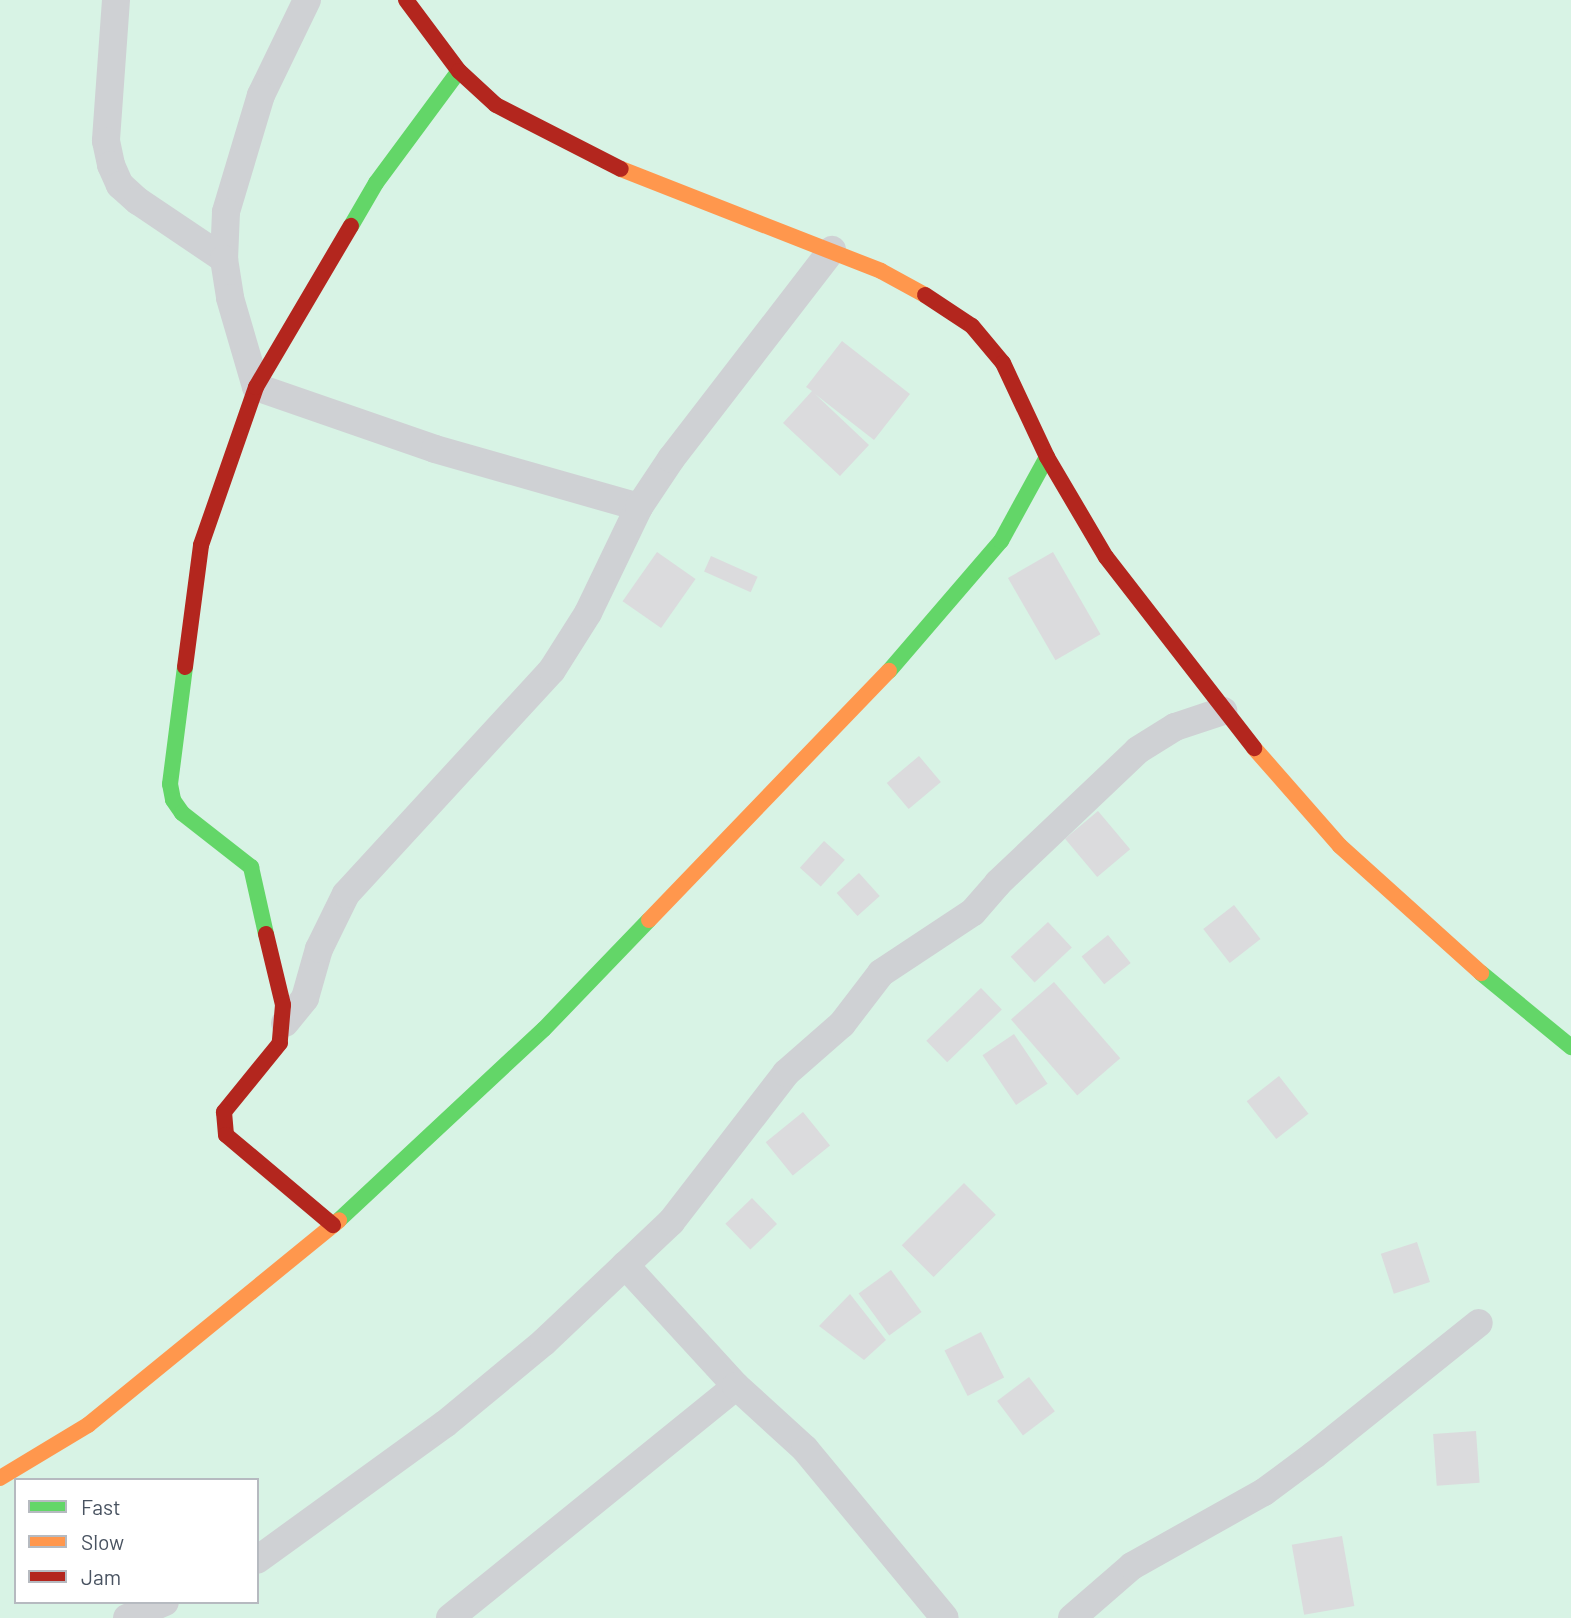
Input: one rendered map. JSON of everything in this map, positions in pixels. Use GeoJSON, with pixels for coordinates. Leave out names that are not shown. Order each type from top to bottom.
{"type":"FeatureCollection","features":[{"type":"Feature","properties":{"kind":"street"},"geometry":{"type":"LineString","coordinates":[[116,0],[106,141],[111,165],[120,185],[138,201],[224,259]]}},
{"type":"Feature","properties":{"kind":"street"},"geometry":{"type":"LineString","coordinates":[[256,387],[239,333],[224,259],[226,212],[261,95],[307,0]]}},
{"type":"Feature","properties":{"kind":"street"},"geometry":{"type":"LineString","coordinates":[[407,0],[459,71],[496,104],[571,147],[832,250],[930,296],[972,326],[1003,363],[1047,457],[1106,557],[1223,711],[1340,846],[1454,950],[1571,1047]]}},
{"type":"Feature","properties":{"kind":"street"},"geometry":{"type":"LineString","coordinates":[[285,1023],[251,867],[182,813],[173,800],[170,784],[201,545],[256,387],[376,183],[459,71]]}},
{"type":"Feature","properties":{"kind":"street"},"geometry":{"type":"LineString","coordinates":[[333,1225],[240,1149],[223,1127],[228,1106],[272,1057],[285,1023],[305,998],[319,949],[346,894],[552,670],[588,613],[639,507],[671,458],[832,250]]}},
{"type":"Feature","properties":{"kind":"street"},"geometry":{"type":"LineString","coordinates":[[256,387],[435,449],[639,507]]}},
{"type":"Feature","properties":{"kind":"street"},"geometry":{"type":"LineString","coordinates":[[0,1478],[88,1425],[333,1225],[553,1020],[834,732],[1001,541],[1047,457]]}},
{"type":"Feature","properties":{"kind":"street"},"geometry":{"type":"LineString","coordinates":[[259,1559],[471,1404],[671,1222],[786,1073],[842,1024],[881,973],[973,912],[998,883],[1138,750],[1175,727],[1223,711]]}},
{"type":"Feature","properties":{"kind":"street"},"geometry":{"type":"LineString","coordinates":[[625,1265],[736,1386],[805,1449],[945,1618]]}},
{"type":"Feature","properties":{"kind":"street"},"geometry":{"type":"LineString","coordinates":[[1072,1618],[1132,1566],[1264,1492],[1479,1323]]}},
{"type":"Feature","properties":{"kind":"street"},"geometry":{"type":"LineString","coordinates":[[450,1618],[736,1386]]}},
{"type":"Feature","properties":{"kind":"street"},"geometry":{"type":"LineString","coordinates":[[127,1618],[160,1604]]}},
{"type":"Feature","properties":{"kind":"green space"},"geometry":{"type":"Polygon","coordinates":[[[0,0],[1571,0],[1571,1618],[0,1618],[0,0]]]}},
{"type":"Feature","properties":{"kind":"building"},"geometry":{"type":"Polygon","coordinates":[[[842,341],[910,394],[874,440],[815,394],[869,445],[840,476],[783,423],[812,391],[806,387],[842,341]]]}},
{"type":"Feature","properties":{"kind":"building"},"geometry":{"type":"Polygon","coordinates":[[[657,552],[696,579],[661,628],[623,601],[657,552]]]}},
{"type":"Feature","properties":{"kind":"building"},"geometry":{"type":"Polygon","coordinates":[[[1053,552],[1100,634],[1055,660],[1008,578],[1053,552]]]}},
{"type":"Feature","properties":{"kind":"building"},"geometry":{"type":"Polygon","coordinates":[[[711,556],[758,577],[751,592],[704,572],[711,556]]]}},
{"type":"Feature","properties":{"kind":"building"},"geometry":{"type":"Polygon","coordinates":[[[919,756],[941,782],[909,809],[887,783],[919,756]]]}},
{"type":"Feature","properties":{"kind":"building"},"geometry":{"type":"Polygon","coordinates":[[[1098,811],[1130,849],[1097,877],[1065,839],[1098,811]]]}},
{"type":"Feature","properties":{"kind":"building"},"geometry":{"type":"Polygon","coordinates":[[[824,841],[845,860],[821,886],[800,868],[824,841]]]}},
{"type":"Feature","properties":{"kind":"building"},"geometry":{"type":"Polygon","coordinates":[[[859,873],[880,896],[857,916],[837,893],[859,873]]]}},
{"type":"Feature","properties":{"kind":"building"},"geometry":{"type":"Polygon","coordinates":[[[1234,905],[1260,939],[1230,963],[1203,929],[1234,905]]]}},
{"type":"Feature","properties":{"kind":"building"},"geometry":{"type":"Polygon","coordinates":[[[1048,922],[1072,948],[1035,982],[1011,957],[1048,922]]]}},
{"type":"Feature","properties":{"kind":"building"},"geometry":{"type":"Polygon","coordinates":[[[1108,935],[1131,963],[1104,984],[1082,956],[1108,935]]]}},
{"type":"Feature","properties":{"kind":"building"},"geometry":{"type":"Polygon","coordinates":[[[1054,982],[1120,1058],[1077,1096],[1011,1019],[1054,982]]]}},
{"type":"Feature","properties":{"kind":"building"},"geometry":{"type":"Polygon","coordinates":[[[981,988],[1002,1010],[947,1062],[926,1041],[981,988]]]}},
{"type":"Feature","properties":{"kind":"building"},"geometry":{"type":"Polygon","coordinates":[[[1014,1034],[1048,1084],[1016,1105],[982,1055],[1014,1034]]]}},
{"type":"Feature","properties":{"kind":"building"},"geometry":{"type":"Polygon","coordinates":[[[1279,1076],[1309,1114],[1276,1139],[1247,1101],[1279,1076]]]}},
{"type":"Feature","properties":{"kind":"building"},"geometry":{"type":"Polygon","coordinates":[[[803,1112],[830,1145],[793,1176],[766,1142],[803,1112]]]}},
{"type":"Feature","properties":{"kind":"building"},"geometry":{"type":"Polygon","coordinates":[[[964,1183],[996,1215],[934,1277],[902,1245],[964,1183]]]}},
{"type":"Feature","properties":{"kind":"building"},"geometry":{"type":"Polygon","coordinates":[[[752,1198],[777,1224],[750,1250],[725,1224],[752,1198]]]}},
{"type":"Feature","properties":{"kind":"building"},"geometry":{"type":"Polygon","coordinates":[[[1417,1242],[1430,1282],[1394,1294],[1381,1254],[1417,1242]]]}},
{"type":"Feature","properties":{"kind":"building"},"geometry":{"type":"Polygon","coordinates":[[[891,1270],[922,1312],[889,1336],[859,1294],[891,1270]]]}},
{"type":"Feature","properties":{"kind":"building"},"geometry":{"type":"Polygon","coordinates":[[[850,1294],[886,1340],[864,1360],[819,1326],[850,1294]]]}},
{"type":"Feature","properties":{"kind":"building"},"geometry":{"type":"Polygon","coordinates":[[[981,1332],[1004,1377],[968,1396],[944,1351],[981,1332]]]}},
{"type":"Feature","properties":{"kind":"building"},"geometry":{"type":"Polygon","coordinates":[[[1029,1377],[1055,1411],[1023,1435],[997,1401],[1029,1377]]]}},
{"type":"Feature","properties":{"kind":"building"},"geometry":{"type":"Polygon","coordinates":[[[1476,1431],[1480,1483],[1437,1486],[1433,1434],[1476,1431]]]}},
{"type":"Feature","properties":{"kind":"building"},"geometry":{"type":"Polygon","coordinates":[[[1342,1536],[1354,1606],[1304,1615],[1292,1545],[1342,1536]]]}},
{"type":"Feature","properties":{"kind":"traffic: fast"},"geometry":{"type":"LineString","coordinates":[[351,226],[376,183],[459,71]]}},
{"type":"Feature","properties":{"kind":"traffic: fast"},"geometry":{"type":"LineString","coordinates":[[889,671],[1001,541],[1047,457]]}},
{"type":"Feature","properties":{"kind":"traffic: fast"},"geometry":{"type":"LineString","coordinates":[[185,667],[170,784],[173,800],[182,813],[251,867],[266,934]]}},
{"type":"Feature","properties":{"kind":"traffic: fast"},"geometry":{"type":"LineString","coordinates":[[339,1220],[544,1029],[649,920]]}},
{"type":"Feature","properties":{"kind":"traffic: fast"},"geometry":{"type":"LineString","coordinates":[[1481,973],[1571,1047]]}},
{"type":"Feature","properties":{"kind":"traffic: slow"},"geometry":{"type":"LineString","coordinates":[[621,169],[881,271],[925,295]]}},
{"type":"Feature","properties":{"kind":"traffic: slow"},"geometry":{"type":"LineString","coordinates":[[649,920],[889,671]]}},
{"type":"Feature","properties":{"kind":"traffic: slow"},"geometry":{"type":"LineString","coordinates":[[1254,748],[1340,846],[1481,973]]}},
{"type":"Feature","properties":{"kind":"traffic: slow"},"geometry":{"type":"LineString","coordinates":[[0,1478],[88,1425],[339,1220]]}},
{"type":"Feature","properties":{"kind":"traffic: jam"},"geometry":{"type":"LineString","coordinates":[[406,0],[459,71],[496,105],[621,169]]}},
{"type":"Feature","properties":{"kind":"traffic: jam"},"geometry":{"type":"LineString","coordinates":[[185,667],[201,545],[256,387],[351,226]]}},
{"type":"Feature","properties":{"kind":"traffic: jam"},"geometry":{"type":"LineString","coordinates":[[925,295],[972,326],[1003,363],[1047,457],[1106,557],[1254,748]]}},
{"type":"Feature","properties":{"kind":"traffic: jam"},"geometry":{"type":"LineString","coordinates":[[266,934],[283,1005],[280,1043],[224,1112],[226,1135],[333,1225]]}}]}
